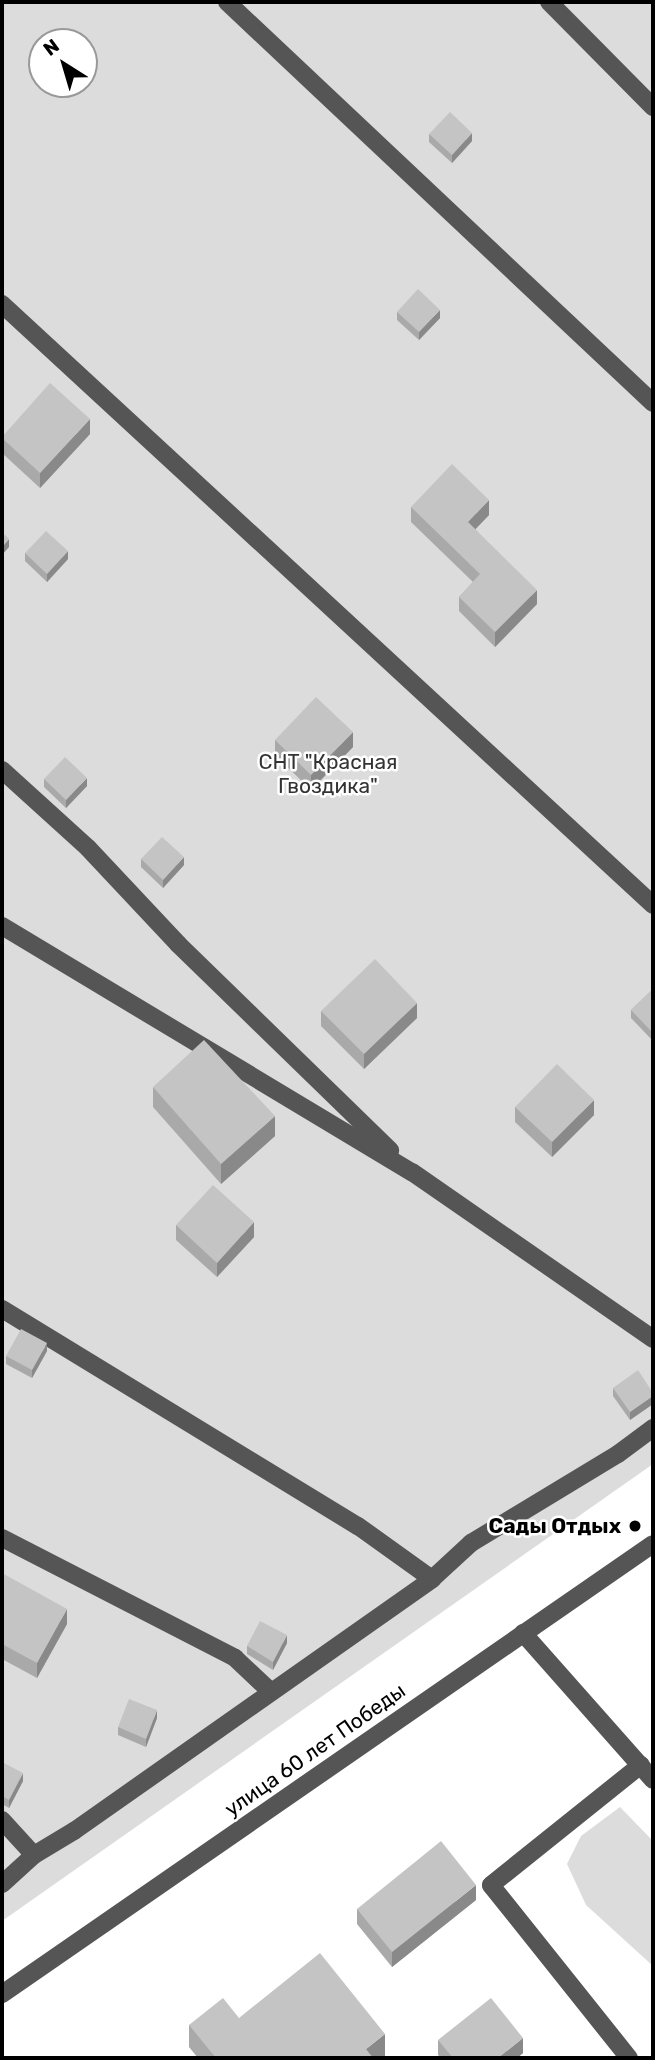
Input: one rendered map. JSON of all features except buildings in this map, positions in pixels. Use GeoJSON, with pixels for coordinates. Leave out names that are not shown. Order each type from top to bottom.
{"type":"FeatureCollection","features":[{"type":"Feature","properties":{"kind":"street"},"geometry":{"type":"LineString","coordinates":[[227,2],[653,403]]}},
{"type":"Feature","properties":{"kind":"street"},"geometry":{"type":"LineString","coordinates":[[549,2],[653,107]]}},
{"type":"Feature","properties":{"kind":"street"},"geometry":{"type":"LineString","coordinates":[[2,304],[653,905]]}},
{"type":"Feature","properties":{"kind":"street"},"geometry":{"type":"LineString","coordinates":[[2,770],[88,848],[178,944],[412,1172]]}},
{"type":"Feature","properties":{"kind":"street"},"geometry":{"type":"LineString","coordinates":[[2,926],[412,1172],[653,1339]]}},
{"type":"Feature","properties":{"kind":"street"},"geometry":{"type":"LineString","coordinates":[[2,1309],[358,1526],[432,1579]]}},
{"type":"Feature","properties":{"kind":"street"},"geometry":{"type":"LineString","coordinates":[[2,1884],[34,1855],[74,1831],[432,1579],[471,1544],[618,1454],[653,1428]]}},
{"type":"Feature","properties":{"kind":"street"},"geometry":{"type":"LineString","coordinates":[[2,1538],[235,1658],[270,1692]]}},
{"type":"Feature","properties":{"kind":"street","name":"улица 60 лет Победы"},"geometry":{"type":"LineString","coordinates":[[2,1994],[653,1544]]}},
{"type":"Feature","properties":{"kind":"street"},"geometry":{"type":"LineString","coordinates":[[523,1633],[653,1780]]}},
{"type":"Feature","properties":{"kind":"street"},"geometry":{"type":"LineString","coordinates":[[629,2058],[491,1885],[641,1765]]}},
{"type":"Feature","properties":{"kind":"street"},"geometry":{"type":"LineString","coordinates":[[2,1820],[34,1855]]}},
{"type":"Feature","properties":{"kind":"green space","name":"СНТ \"Красная Гвоздика\""},"geometry":{"type":"Polygon","coordinates":[[[2,2],[653,2],[653,1464],[2,1921],[2,2]]]}},
{"type":"Feature","properties":{"kind":"green space"},"geometry":{"type":"Polygon","coordinates":[[[620,1807],[653,1841],[653,1966],[586,1905],[567,1864],[581,1836],[620,1807]]]}},
{"type":"Feature","properties":{"kind":"place","name":"Сады Отдых"},"geometry":{"type":"Point","coordinates":[635,1526]}}]}
